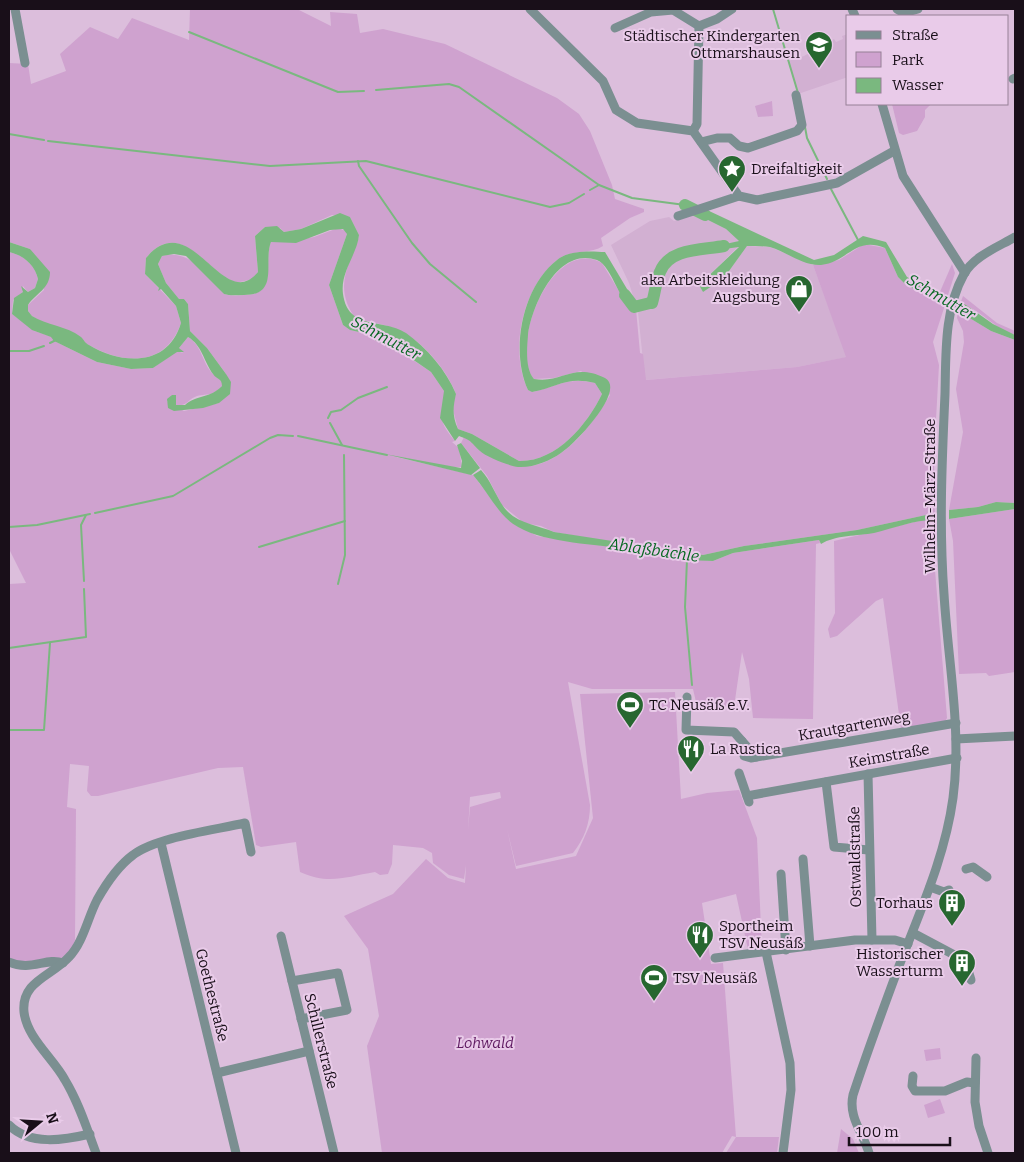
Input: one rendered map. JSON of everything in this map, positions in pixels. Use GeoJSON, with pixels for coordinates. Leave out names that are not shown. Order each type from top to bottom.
{"type":"FeatureCollection","features":[{"type":"Feature","properties":{"kind":"street"},"geometry":{"type":"LineString","coordinates":[[15,9],[25,63]]}},
{"type":"Feature","properties":{"kind":"street"},"geometry":{"type":"LineString","coordinates":[[530,9],[603,81],[616,110],[637,123],[693,131],[739,196]]}},
{"type":"Feature","properties":{"kind":"street"},"geometry":{"type":"LineString","coordinates":[[699,26],[717,19],[732,9]]}},
{"type":"Feature","properties":{"kind":"street"},"geometry":{"type":"LineString","coordinates":[[897,9],[904,13],[918,9]]}},
{"type":"Feature","properties":{"kind":"street"},"geometry":{"type":"LineString","coordinates":[[615,28],[651,12],[673,10],[699,26]]}},
{"type":"Feature","properties":{"kind":"street"},"geometry":{"type":"LineString","coordinates":[[693,131],[697,124],[699,26]]}},
{"type":"Feature","properties":{"kind":"street"},"geometry":{"type":"LineString","coordinates":[[701,142],[717,138],[730,138],[739,146],[748,148],[797,131],[802,126],[796,95]]}},
{"type":"Feature","properties":{"kind":"street"},"geometry":{"type":"LineString","coordinates":[[882,105],[894,151],[911,191],[965,273],[982,256],[1015,237]]}},
{"type":"Feature","properties":{"kind":"street"},"geometry":{"type":"LineString","coordinates":[[683,214],[739,196],[757,200],[837,183],[894,151]]}},
{"type":"Feature","properties":{"kind":"street","name":"Wilhelm-März-Straße"},"geometry":{"type":"LineString","coordinates":[[869,1153],[853,1118],[851,1103],[870,1043],[930,887],[948,827],[956,758],[956,723],[944,594],[941,530],[947,342],[950,317],[956,294],[965,273]]}},
{"type":"Feature","properties":{"kind":"street","name":"Krautgartenweg"},"geometry":{"type":"LineString","coordinates":[[687,697],[686,730],[729,731],[737,734],[756,757],[956,723]]}},
{"type":"Feature","properties":{"kind":"street"},"geometry":{"type":"LineString","coordinates":[[956,739],[1015,736]]}},
{"type":"Feature","properties":{"kind":"street","name":"Keimstraße"},"geometry":{"type":"LineString","coordinates":[[739,773],[748,799],[826,782],[956,758]]}},
{"type":"Feature","properties":{"kind":"street","name":"Ostwaldstraße"},"geometry":{"type":"LineString","coordinates":[[868,774],[872,940]]}},
{"type":"Feature","properties":{"kind":"street"},"geometry":{"type":"LineString","coordinates":[[826,782],[834,848],[869,850]]}},
{"type":"Feature","properties":{"kind":"street"},"geometry":{"type":"LineString","coordinates":[[96,1153],[90,1134],[66,1081],[34,1037],[25,1016],[25,998],[30,987],[63,963],[76,948],[95,904],[116,873],[132,856],[161,842],[245,823],[251,852]]}},
{"type":"Feature","properties":{"kind":"street","name":"Goethestraße"},"geometry":{"type":"LineString","coordinates":[[161,842],[236,1153]]}},
{"type":"Feature","properties":{"kind":"street"},"geometry":{"type":"LineString","coordinates":[[803,859],[810,946]]}},
{"type":"Feature","properties":{"kind":"street"},"geometry":{"type":"LineString","coordinates":[[966,869],[973,867],[987,877]]}},
{"type":"Feature","properties":{"kind":"street"},"geometry":{"type":"LineString","coordinates":[[781,874],[786,950]]}},
{"type":"Feature","properties":{"kind":"street"},"geometry":{"type":"LineString","coordinates":[[930,887],[944,892],[949,890]]}},
{"type":"Feature","properties":{"kind":"street"},"geometry":{"type":"LineString","coordinates":[[913,932],[960,958],[966,963],[971,980]]}},
{"type":"Feature","properties":{"kind":"street","name":"Schillerstraße"},"geometry":{"type":"LineString","coordinates":[[281,936],[334,1153]]}},
{"type":"Feature","properties":{"kind":"street"},"geometry":{"type":"LineString","coordinates":[[715,958],[872,940],[895,940],[908,944]]}},
{"type":"Feature","properties":{"kind":"street"},"geometry":{"type":"LineString","coordinates":[[766,952],[790,1064],[791,1090],[783,1153]]}},
{"type":"Feature","properties":{"kind":"street"},"geometry":{"type":"LineString","coordinates":[[9,962],[22,967],[57,961],[63,963]]}},
{"type":"Feature","properties":{"kind":"street"},"geometry":{"type":"LineString","coordinates":[[292,981],[338,973],[347,1010],[301,1019]]}},
{"type":"Feature","properties":{"kind":"street"},"geometry":{"type":"LineString","coordinates":[[217,1073],[309,1050]]}},
{"type":"Feature","properties":{"kind":"street"},"geometry":{"type":"LineString","coordinates":[[976,1058],[974,1096],[979,1126],[988,1153]]}},
{"type":"Feature","properties":{"kind":"street"},"geometry":{"type":"LineString","coordinates":[[912,1076],[912,1086],[915,1091],[944,1091],[967,1082],[975,1083]]}},
{"type":"Feature","properties":{"kind":"street"},"geometry":{"type":"LineString","coordinates":[[9,1125],[23,1134],[41,1139],[68,1138],[90,1134]]}},
{"type":"Feature","properties":{"kind":"shaded area","name":"Städtischer Kindergarten Ottmarshausen"},"geometry":{"type":"Polygon","coordinates":[[[846,35],[846,78],[798,94],[788,61],[804,56],[834,39],[836,42],[843,39],[842,36],[846,35]]]}},
{"type":"Feature","properties":{"kind":"shaded area"},"geometry":{"type":"Polygon","coordinates":[[[696,214],[726,229],[739,241],[709,251],[739,246],[699,285],[703,292],[724,278],[747,246],[770,247],[813,265],[847,357],[797,367],[645,380],[638,312],[629,283],[611,245],[650,221],[669,217],[674,221],[696,214]]]}},
{"type":"Feature","properties":{"kind":"green space"},"geometry":{"type":"Polygon","coordinates":[[[190,9],[297,9],[331,26],[330,12],[357,14],[360,33],[383,29],[445,44],[557,98],[579,114],[590,131],[612,185],[615,199],[644,209],[644,212],[630,218],[601,238],[603,246],[598,249],[568,254],[557,260],[545,272],[527,303],[522,321],[520,357],[522,374],[528,390],[533,392],[563,383],[585,381],[595,383],[602,394],[588,418],[569,440],[545,455],[533,460],[519,461],[472,434],[458,429],[452,406],[456,394],[442,368],[428,351],[399,330],[356,319],[351,312],[345,297],[344,282],[359,235],[350,217],[332,215],[301,229],[284,232],[280,228],[265,227],[255,236],[258,272],[253,279],[236,283],[181,245],[170,243],[158,247],[146,258],[145,274],[176,306],[181,323],[174,337],[165,348],[155,355],[143,358],[130,358],[102,352],[79,337],[32,316],[28,311],[28,305],[44,290],[30,249],[9,242],[9,63],[28,64],[31,84],[66,71],[60,54],[90,27],[118,39],[132,18],[189,40],[190,9]]]}},
{"type":"Feature","properties":{"kind":"green space"},"geometry":{"type":"Polygon","coordinates":[[[772,101],[773,116],[758,117],[755,106],[772,101]]]}},
{"type":"Feature","properties":{"kind":"green space"},"geometry":{"type":"Polygon","coordinates":[[[892,105],[930,105],[925,110],[925,117],[917,131],[903,135],[899,133],[892,105]]]}},
{"type":"Feature","properties":{"kind":"green space","name":"Lohwald"},"geometry":{"type":"Polygon","coordinates":[[[338,228],[346,231],[347,234],[329,285],[343,325],[350,330],[368,334],[375,340],[404,354],[431,372],[444,391],[443,421],[455,441],[452,442],[459,448],[462,467],[452,467],[392,456],[473,475],[507,519],[537,536],[613,547],[618,550],[713,561],[733,553],[819,540],[820,543],[816,544],[813,719],[753,718],[749,679],[742,652],[735,700],[724,709],[716,705],[703,706],[696,702],[693,689],[592,689],[568,682],[590,805],[586,831],[573,853],[516,866],[507,829],[516,869],[576,856],[593,818],[580,694],[675,692],[681,799],[707,793],[739,790],[757,838],[762,950],[749,954],[736,894],[702,903],[711,964],[723,963],[736,1137],[732,1136],[722,1153],[382,1153],[367,1046],[379,1016],[368,949],[344,916],[393,894],[426,859],[448,878],[465,883],[466,865],[464,879],[449,875],[433,863],[432,853],[423,848],[393,845],[392,864],[388,874],[380,875],[375,872],[346,878],[329,879],[310,876],[300,872],[296,842],[261,847],[256,845],[243,767],[218,768],[98,796],[91,796],[87,791],[89,766],[70,764],[67,807],[76,809],[75,940],[69,953],[55,961],[40,963],[9,960],[9,584],[26,583],[9,549],[9,252],[28,261],[38,279],[35,288],[28,292],[23,286],[23,292],[13,300],[12,314],[35,331],[52,337],[54,341],[97,362],[131,369],[153,368],[177,351],[183,353],[179,348],[188,337],[193,340],[209,370],[220,379],[222,386],[213,393],[194,397],[183,405],[176,405],[172,395],[167,402],[184,411],[219,403],[226,374],[207,348],[190,331],[188,304],[184,299],[179,299],[166,283],[158,264],[162,256],[182,256],[190,260],[205,272],[224,294],[234,296],[255,294],[262,290],[266,284],[271,242],[287,242],[314,237],[338,228]],[[500,792],[470,797],[468,830],[470,807],[501,798],[500,792]]]}},
{"type":"Feature","properties":{"kind":"green space"},"geometry":{"type":"Polygon","coordinates":[[[864,244],[885,248],[898,277],[906,285],[945,305],[933,342],[939,365],[934,456],[935,513],[857,530],[744,546],[703,555],[677,550],[627,545],[554,532],[541,526],[524,523],[502,505],[487,476],[461,443],[464,437],[485,453],[513,464],[528,466],[541,463],[554,458],[566,450],[587,429],[610,395],[581,371],[554,378],[534,379],[527,365],[526,345],[530,323],[539,300],[551,280],[566,265],[583,259],[602,263],[628,306],[636,309],[640,353],[643,354],[646,380],[797,367],[846,357],[813,265],[839,260],[864,244]]]}},
{"type":"Feature","properties":{"kind":"green space"},"geometry":{"type":"Polygon","coordinates":[[[952,264],[955,273],[947,298],[939,294],[952,264]]]}},
{"type":"Feature","properties":{"kind":"green space"},"geometry":{"type":"Polygon","coordinates":[[[963,296],[997,323],[1015,331],[1015,335],[1000,328],[974,310],[960,304],[963,296]]]}},
{"type":"Feature","properties":{"kind":"green space"},"geometry":{"type":"Polygon","coordinates":[[[958,311],[991,331],[1015,340],[1015,503],[996,502],[978,507],[949,510],[963,432],[956,389],[964,342],[963,331],[957,318],[958,311]]]}},
{"type":"Feature","properties":{"kind":"green space"},"geometry":{"type":"Polygon","coordinates":[[[1015,509],[1015,672],[989,676],[986,673],[959,674],[953,541],[949,519],[1015,509]]]}},
{"type":"Feature","properties":{"kind":"green space"},"geometry":{"type":"Polygon","coordinates":[[[923,520],[935,520],[935,570],[947,718],[945,722],[901,729],[883,598],[876,601],[837,636],[830,638],[828,629],[835,613],[834,541],[923,520]]]}},
{"type":"Feature","properties":{"kind":"green space"},"geometry":{"type":"Polygon","coordinates":[[[940,1048],[941,1059],[926,1061],[924,1050],[940,1048]]]}},
{"type":"Feature","properties":{"kind":"green space"},"geometry":{"type":"Polygon","coordinates":[[[940,1099],[945,1113],[928,1118],[924,1105],[940,1099]]]}},
{"type":"Feature","properties":{"kind":"green space"},"geometry":{"type":"Polygon","coordinates":[[[841,1129],[853,1139],[859,1153],[837,1153],[841,1129]]]}},
{"type":"Feature","properties":{"kind":"green space"},"geometry":{"type":"Polygon","coordinates":[[[736,1137],[779,1137],[777,1153],[726,1153],[736,1137]]]}},
{"type":"Feature","properties":{"kind":"water"},"geometry":{"type":"Polygon","coordinates":[[[707,210],[814,260],[834,255],[863,236],[886,242],[907,277],[966,305],[993,324],[1015,335],[1015,340],[991,331],[958,311],[906,285],[898,277],[885,248],[875,245],[859,247],[830,263],[821,265],[801,261],[770,247],[747,246],[724,278],[703,292],[699,285],[739,247],[709,251],[708,248],[739,241],[726,229],[696,214],[707,210]]]}},
{"type":"Feature","properties":{"kind":"water"},"geometry":{"type":"Polygon","coordinates":[[[340,213],[350,217],[359,235],[344,278],[343,294],[346,306],[359,319],[397,329],[406,333],[421,345],[441,368],[456,394],[454,412],[458,429],[472,434],[519,461],[533,460],[545,455],[569,440],[588,418],[602,394],[595,383],[585,381],[570,381],[532,392],[528,390],[520,357],[520,339],[528,303],[535,286],[557,260],[567,254],[593,251],[605,252],[633,299],[636,309],[626,303],[603,264],[597,260],[583,258],[570,262],[549,281],[535,309],[528,335],[528,364],[534,379],[552,379],[584,372],[605,378],[610,384],[609,394],[604,405],[576,440],[557,456],[541,463],[524,467],[514,466],[493,458],[459,436],[455,441],[440,418],[444,391],[431,372],[415,361],[375,340],[368,334],[350,330],[343,325],[329,285],[347,234],[343,229],[330,230],[296,243],[271,242],[266,284],[262,290],[255,294],[224,294],[186,256],[174,254],[162,256],[158,264],[166,283],[179,299],[184,299],[188,304],[190,331],[207,348],[231,382],[230,394],[219,403],[203,408],[174,411],[168,408],[167,399],[172,395],[176,395],[176,405],[185,405],[194,399],[213,393],[222,386],[210,369],[197,344],[188,337],[179,348],[184,352],[177,352],[153,368],[131,369],[97,362],[54,341],[51,337],[32,330],[12,314],[14,298],[23,292],[21,286],[28,292],[35,288],[38,279],[28,261],[9,252],[9,242],[30,249],[50,272],[48,283],[28,305],[28,311],[32,316],[75,333],[89,345],[102,352],[129,358],[155,355],[166,348],[175,337],[181,323],[176,306],[161,289],[158,291],[159,288],[145,274],[146,258],[162,245],[178,243],[192,250],[232,280],[245,282],[258,272],[255,236],[265,227],[277,226],[284,232],[301,229],[340,213]]]}},
{"type":"Feature","properties":{"kind":"water"},"geometry":{"type":"Polygon","coordinates":[[[461,443],[480,468],[471,475],[385,454],[461,468],[462,461],[457,445],[461,443]]]}},
{"type":"Feature","properties":{"kind":"water","name":"Ablaßbächle"},"geometry":{"type":"Polygon","coordinates":[[[481,470],[508,512],[526,523],[554,532],[703,555],[744,546],[857,530],[935,513],[935,520],[912,523],[874,533],[840,537],[821,544],[819,540],[733,553],[713,561],[685,560],[670,555],[618,550],[613,547],[556,540],[528,532],[516,526],[497,508],[473,475],[481,470]]]}},
{"type":"Feature","properties":{"kind":"water"},"geometry":{"type":"Polygon","coordinates":[[[996,502],[1015,503],[1015,509],[949,519],[949,510],[978,507],[996,502]]]}},
{"type":"Feature","properties":{"kind":"waterway"},"geometry":{"type":"LineString","coordinates":[[773,9],[798,93]]}},
{"type":"Feature","properties":{"kind":"waterway"},"geometry":{"type":"LineString","coordinates":[[189,32],[338,92],[364,91]]}},
{"type":"Feature","properties":{"kind":"waterway"},"geometry":{"type":"LineString","coordinates":[[376,90],[449,84],[459,87],[599,185],[632,198],[685,205]]}},
{"type":"Feature","properties":{"kind":"waterway"},"geometry":{"type":"LineString","coordinates":[[805,127],[807,138],[827,179]]}},
{"type":"Feature","properties":{"kind":"waterway"},"geometry":{"type":"LineString","coordinates":[[9,134],[44,140]]}},
{"type":"Feature","properties":{"kind":"waterway"},"geometry":{"type":"LineString","coordinates":[[48,141],[270,166],[366,161],[550,207],[569,203],[584,194]]}},
{"type":"Feature","properties":{"kind":"waterway"},"geometry":{"type":"LineString","coordinates":[[358,161],[359,166],[412,243],[430,264],[476,302]]}},
{"type":"Feature","properties":{"kind":"waterway"},"geometry":{"type":"LineString","coordinates":[[590,190],[599,185]]}},
{"type":"Feature","properties":{"kind":"waterway"},"geometry":{"type":"LineString","coordinates":[[831,189],[858,240]]}},
{"type":"Feature","properties":{"kind":"waterway"},"geometry":{"type":"LineString","coordinates":[[685,205],[705,215]]}},
{"type":"Feature","properties":{"kind":"waterway"},"geometry":{"type":"LineString","coordinates":[[652,303],[657,279],[664,264],[671,258],[679,254],[724,246]]}},
{"type":"Feature","properties":{"kind":"waterway","name":"Schmutter"},"geometry":{"type":"LineString","coordinates":[[625,295],[634,307],[650,303]]}},
{"type":"Feature","properties":{"kind":"waterway"},"geometry":{"type":"LineString","coordinates":[[50,343],[56,340]]}},
{"type":"Feature","properties":{"kind":"waterway"},"geometry":{"type":"LineString","coordinates":[[9,351],[29,351],[44,346]]}},
{"type":"Feature","properties":{"kind":"waterway"},"geometry":{"type":"LineString","coordinates":[[328,418],[331,412],[341,410],[358,398],[387,387]]}},
{"type":"Feature","properties":{"kind":"waterway"},"geometry":{"type":"LineString","coordinates":[[330,423],[342,445]]}},
{"type":"Feature","properties":{"kind":"waterway"},"geometry":{"type":"LineString","coordinates":[[95,513],[173,496],[270,438],[278,435],[293,436]]}},
{"type":"Feature","properties":{"kind":"waterway"},"geometry":{"type":"LineString","coordinates":[[298,436],[387,455]]}},
{"type":"Feature","properties":{"kind":"waterway"},"geometry":{"type":"LineString","coordinates":[[338,584],[345,555],[344,455]]}},
{"type":"Feature","properties":{"kind":"waterway"},"geometry":{"type":"LineString","coordinates":[[9,527],[37,525],[90,514]]}},
{"type":"Feature","properties":{"kind":"waterway"},"geometry":{"type":"LineString","coordinates":[[84,581],[81,525],[86,515]]}},
{"type":"Feature","properties":{"kind":"waterway"},"geometry":{"type":"LineString","coordinates":[[259,547],[345,521]]}},
{"type":"Feature","properties":{"kind":"waterway","name":"Ablaßbächle"},"geometry":{"type":"LineString","coordinates":[[687,560],[685,607],[692,685]]}},
{"type":"Feature","properties":{"kind":"waterway"},"geometry":{"type":"LineString","coordinates":[[9,648],[86,637],[84,589]]}},
{"type":"Feature","properties":{"kind":"waterway"},"geometry":{"type":"LineString","coordinates":[[9,730],[44,730],[50,643]]}},
{"type":"Feature","properties":{"kind":"place","name":"Städtischer Kindergarten Ottmarshausen"},"geometry":{"type":"Point","coordinates":[819,69]}},
{"type":"Feature","properties":{"kind":"place","name":"Dreifaltigkeit"},"geometry":{"type":"Point","coordinates":[732,193]}},
{"type":"Feature","properties":{"kind":"place","name":"aka Arbeitskleidung Augsburg"},"geometry":{"type":"Point","coordinates":[799,313]}},
{"type":"Feature","properties":{"kind":"place","name":"TC Neusäß e.V."},"geometry":{"type":"Point","coordinates":[630,729]}},
{"type":"Feature","properties":{"kind":"place","name":"La Rustica"},"geometry":{"type":"Point","coordinates":[691,773]}},
{"type":"Feature","properties":{"kind":"place","name":"Torhaus"},"geometry":{"type":"Point","coordinates":[952,927]}},
{"type":"Feature","properties":{"kind":"place","name":"Sportheim TSV Neusäß"},"geometry":{"type":"Point","coordinates":[700,959]}},
{"type":"Feature","properties":{"kind":"place","name":"Historischer Wasserturm"},"geometry":{"type":"Point","coordinates":[962,987]}},
{"type":"Feature","properties":{"kind":"place","name":"TSV Neusäß"},"geometry":{"type":"Point","coordinates":[654,1002]}}]}
